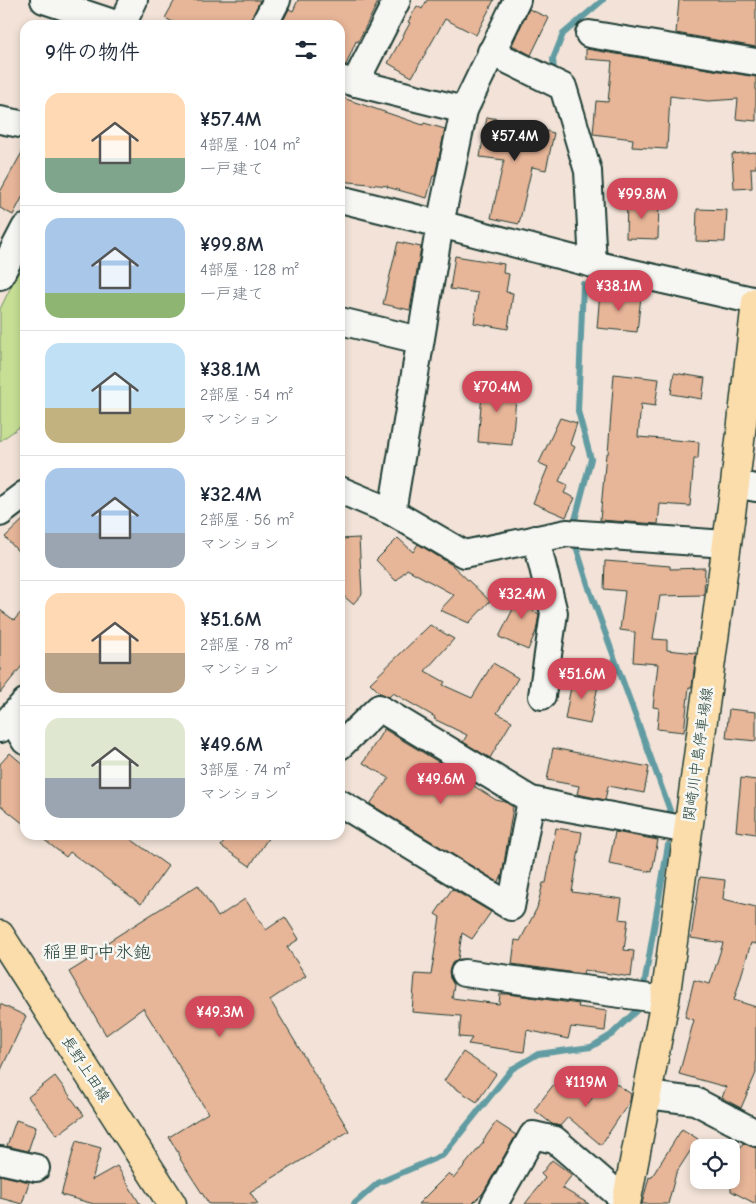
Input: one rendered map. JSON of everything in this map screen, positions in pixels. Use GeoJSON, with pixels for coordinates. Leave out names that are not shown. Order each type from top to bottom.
{"type":"FeatureCollection","features":[{"type":"Feature","properties":{"kind":"main road","name":"関崎川中島停車場線"},"geometry":{"type":"LineString","coordinates":[[627,1203],[665,1000],[726,544],[745,486],[756,302]]}},
{"type":"Feature","properties":{"kind":"main road","name":"長野上田線"},"geometry":{"type":"LineString","coordinates":[[0,935],[172,1204]]}},
{"type":"Feature","properties":{"kind":"street"},"geometry":{"type":"LineString","coordinates":[[44,0],[105,20]]}},
{"type":"Feature","properties":{"kind":"street"},"geometry":{"type":"LineString","coordinates":[[123,20],[134,0]]}},
{"type":"Feature","properties":{"kind":"street"},"geometry":{"type":"LineString","coordinates":[[267,20],[277,0]]}},
{"type":"Feature","properties":{"kind":"street"},"geometry":{"type":"LineString","coordinates":[[397,0],[348,81],[464,110]]}},
{"type":"Feature","properties":{"kind":"street"},"geometry":{"type":"LineString","coordinates":[[392,512],[440,224],[464,110],[517,0]]}},
{"type":"Feature","properties":{"kind":"street"},"geometry":{"type":"LineString","coordinates":[[589,34],[756,62]]}},
{"type":"Feature","properties":{"kind":"street"},"geometry":{"type":"LineString","coordinates":[[491,52],[563,87],[588,170],[593,264]]}},
{"type":"Feature","properties":{"kind":"street"},"geometry":{"type":"LineString","coordinates":[[0,120],[20,124]]}},
{"type":"Feature","properties":{"kind":"street"},"geometry":{"type":"LineString","coordinates":[[345,201],[593,264],[756,302]]}},
{"type":"Feature","properties":{"kind":"street"},"geometry":{"type":"LineString","coordinates":[[0,276],[20,243]]}},
{"type":"Feature","properties":{"kind":"street"},"geometry":{"type":"LineString","coordinates":[[345,322],[420,340]]}},
{"type":"Feature","properties":{"kind":"street"},"geometry":{"type":"LineString","coordinates":[[345,492],[392,512],[464,554],[567,533],[726,544]]}},
{"type":"Feature","properties":{"kind":"street"},"geometry":{"type":"LineString","coordinates":[[0,513],[20,498]]}},
{"type":"Feature","properties":{"kind":"street"},"geometry":{"type":"LineString","coordinates":[[536,539],[554,613],[542,696]]}},
{"type":"Feature","properties":{"kind":"street"},"geometry":{"type":"LineString","coordinates":[[345,741],[379,708],[531,800],[688,830]]}},
{"type":"Feature","properties":{"kind":"street"},"geometry":{"type":"LineString","coordinates":[[12,717],[20,732]]}},
{"type":"Feature","properties":{"kind":"street"},"geometry":{"type":"LineString","coordinates":[[345,806],[511,907],[531,800]]}},
{"type":"Feature","properties":{"kind":"street"},"geometry":{"type":"LineString","coordinates":[[464,973],[665,1000]]}},
{"type":"Feature","properties":{"kind":"street"},"geometry":{"type":"LineString","coordinates":[[647,1095],[696,1101],[756,1133]]}},
{"type":"Feature","properties":{"kind":"street"},"geometry":{"type":"LineString","coordinates":[[494,1204],[532,1135],[555,1140],[627,1203]]}},
{"type":"Feature","properties":{"kind":"street"},"geometry":{"type":"LineString","coordinates":[[0,1160],[36,1168]]}},
{"type":"Feature","properties":{"kind":"green space"},"geometry":{"type":"Polygon","coordinates":[[[20,268],[20,427],[0,441],[0,309],[20,268]]]}},
{"type":"Feature","properties":{"kind":"building"},"geometry":{"type":"Polygon","coordinates":[[[175,0],[260,0],[251,20],[169,20],[165,18],[175,0]]]}},
{"type":"Feature","properties":{"kind":"building"},"geometry":{"type":"Polygon","coordinates":[[[298,0],[379,0],[358,42],[356,41],[346,65],[345,20],[284,20],[289,9],[293,11],[298,0]]]}},
{"type":"Feature","properties":{"kind":"building"},"geometry":{"type":"Polygon","coordinates":[[[427,0],[494,0],[476,35],[445,19],[412,77],[388,63],[417,6],[422,9],[427,0]]]}},
{"type":"Feature","properties":{"kind":"building"},"geometry":{"type":"Polygon","coordinates":[[[679,0],[756,0],[756,47],[676,33],[679,0]]]}},
{"type":"Feature","properties":{"kind":"building"},"geometry":{"type":"Polygon","coordinates":[[[529,9],[549,18],[531,55],[512,45],[529,9]]]}},
{"type":"Feature","properties":{"kind":"building"},"geometry":{"type":"Polygon","coordinates":[[[586,49],[756,77],[756,121],[736,119],[738,99],[708,101],[670,96],[667,149],[632,147],[633,139],[593,134],[596,101],[608,102],[612,61],[586,59],[586,49]]]}},
{"type":"Feature","properties":{"kind":"building"},"geometry":{"type":"Polygon","coordinates":[[[345,99],[423,125],[424,123],[445,129],[435,176],[433,176],[427,198],[388,186],[345,182],[345,99]]]}},
{"type":"Feature","properties":{"kind":"building"},"geometry":{"type":"Polygon","coordinates":[[[487,117],[531,125],[530,127],[554,133],[546,170],[532,167],[519,224],[491,218],[504,160],[480,157],[487,117]]]}},
{"type":"Feature","properties":{"kind":"building"},"geometry":{"type":"Polygon","coordinates":[[[756,152],[756,168],[751,168],[752,188],[734,189],[732,154],[756,152]]]}},
{"type":"Feature","properties":{"kind":"building"},"geometry":{"type":"Polygon","coordinates":[[[20,156],[20,202],[13,215],[0,208],[0,192],[20,156]]]}},
{"type":"Feature","properties":{"kind":"building"},"geometry":{"type":"Polygon","coordinates":[[[627,200],[659,202],[658,239],[626,238],[627,200]]]}},
{"type":"Feature","properties":{"kind":"building"},"geometry":{"type":"Polygon","coordinates":[[[697,209],[727,210],[725,242],[696,241],[697,209]]]}},
{"type":"Feature","properties":{"kind":"building"},"geometry":{"type":"Polygon","coordinates":[[[398,242],[421,247],[410,310],[383,304],[398,242]]]}},
{"type":"Feature","properties":{"kind":"building"},"geometry":{"type":"Polygon","coordinates":[[[455,256],[504,264],[503,273],[509,274],[506,292],[513,293],[508,329],[474,323],[478,293],[450,289],[455,256]]]}},
{"type":"Feature","properties":{"kind":"building"},"geometry":{"type":"Polygon","coordinates":[[[600,292],[641,296],[637,332],[597,328],[600,292]]]}},
{"type":"Feature","properties":{"kind":"building"},"geometry":{"type":"Polygon","coordinates":[[[674,373],[705,378],[702,399],[671,394],[674,373]]]}},
{"type":"Feature","properties":{"kind":"building"},"geometry":{"type":"Polygon","coordinates":[[[614,374],[659,379],[655,406],[641,404],[638,437],[699,442],[698,459],[694,459],[690,506],[660,504],[658,524],[600,520],[606,454],[608,454],[614,374]]]}},
{"type":"Feature","properties":{"kind":"building"},"geometry":{"type":"Polygon","coordinates":[[[483,381],[517,385],[512,445],[478,442],[483,381]]]}},
{"type":"Feature","properties":{"kind":"building"},"geometry":{"type":"Polygon","coordinates":[[[560,418],[577,423],[570,444],[575,447],[559,481],[568,485],[564,493],[575,498],[566,517],[533,503],[548,467],[539,463],[560,418]]]}},
{"type":"Feature","properties":{"kind":"building"},"geometry":{"type":"Polygon","coordinates":[[[20,523],[20,554],[5,537],[20,523]]]}},
{"type":"Feature","properties":{"kind":"building"},"geometry":{"type":"Polygon","coordinates":[[[359,538],[362,594],[353,604],[345,597],[345,539],[359,538]]]}},
{"type":"Feature","properties":{"kind":"building"},"geometry":{"type":"Polygon","coordinates":[[[398,538],[413,552],[418,544],[452,565],[490,601],[469,623],[440,610],[454,595],[407,569],[396,581],[376,560],[398,538]]]}},
{"type":"Feature","properties":{"kind":"building"},"geometry":{"type":"Polygon","coordinates":[[[605,561],[670,566],[670,569],[705,568],[704,595],[660,596],[653,639],[667,640],[667,650],[696,653],[692,687],[689,687],[684,732],[657,729],[659,708],[653,707],[658,664],[633,662],[635,632],[620,630],[625,591],[604,589],[605,561]]]}},
{"type":"Feature","properties":{"kind":"building"},"geometry":{"type":"Polygon","coordinates":[[[527,581],[531,583],[536,604],[533,611],[539,614],[536,631],[528,650],[499,637],[527,581]]]}},
{"type":"Feature","properties":{"kind":"building"},"geometry":{"type":"Polygon","coordinates":[[[0,610],[14,620],[20,613],[20,668],[0,693],[0,610]]]}},
{"type":"Feature","properties":{"kind":"building"},"geometry":{"type":"Polygon","coordinates":[[[430,625],[454,639],[425,671],[445,682],[443,685],[472,698],[493,663],[518,678],[497,713],[512,721],[490,758],[463,742],[467,735],[434,719],[435,717],[393,693],[389,697],[380,693],[370,683],[430,625]]]}},
{"type":"Feature","properties":{"kind":"building"},"geometry":{"type":"Polygon","coordinates":[[[573,676],[599,681],[590,724],[565,719],[573,676]]]}},
{"type":"Feature","properties":{"kind":"building"},"geometry":{"type":"Polygon","coordinates":[[[729,709],[756,712],[756,741],[726,738],[729,709]]]}},
{"type":"Feature","properties":{"kind":"building"},"geometry":{"type":"Polygon","coordinates":[[[384,729],[475,784],[474,786],[496,800],[505,802],[513,807],[502,876],[498,882],[370,804],[389,778],[363,763],[384,729]]]}},
{"type":"Feature","properties":{"kind":"building"},"geometry":{"type":"Polygon","coordinates":[[[553,748],[649,767],[644,793],[608,786],[605,800],[577,794],[579,786],[547,780],[553,748]]]}},
{"type":"Feature","properties":{"kind":"building"},"geometry":{"type":"Polygon","coordinates":[[[10,753],[20,762],[20,821],[0,805],[0,764],[10,753]]]}},
{"type":"Feature","properties":{"kind":"building"},"geometry":{"type":"Polygon","coordinates":[[[741,778],[756,780],[756,834],[736,831],[741,778]]]}},
{"type":"Feature","properties":{"kind":"building"},"geometry":{"type":"Polygon","coordinates":[[[556,828],[582,832],[572,892],[622,899],[619,919],[628,920],[624,950],[634,951],[631,977],[584,970],[583,974],[512,964],[515,940],[520,941],[537,908],[543,883],[546,883],[556,828]]]}},
{"type":"Feature","properties":{"kind":"building"},"geometry":{"type":"Polygon","coordinates":[[[615,832],[658,840],[652,872],[609,864],[615,832]]]}},
{"type":"Feature","properties":{"kind":"building"},"geometry":{"type":"Polygon","coordinates":[[[44,840],[132,840],[168,866],[141,904],[70,852],[66,857],[44,840]]]}},
{"type":"Feature","properties":{"kind":"building"},"geometry":{"type":"Polygon","coordinates":[[[225,840],[267,840],[250,866],[221,846],[225,840]]]}},
{"type":"Feature","properties":{"kind":"building"},"geometry":{"type":"Polygon","coordinates":[[[700,877],[725,880],[723,899],[756,907],[756,944],[751,943],[734,1000],[756,1007],[756,1073],[741,1108],[722,1098],[726,1087],[679,1074],[694,1020],[685,1017],[694,980],[710,984],[723,943],[691,938],[700,877]]]}},
{"type":"Feature","properties":{"kind":"building"},"geometry":{"type":"Polygon","coordinates":[[[198,885],[218,917],[245,899],[266,930],[285,917],[299,939],[287,947],[306,976],[270,1000],[349,1131],[250,1192],[258,1204],[209,1204],[180,1159],[169,1137],[208,1113],[143,1008],[106,1035],[69,972],[106,949],[103,945],[198,885]]]}},
{"type":"Feature","properties":{"kind":"building"},"geometry":{"type":"Polygon","coordinates":[[[452,889],[491,912],[472,939],[462,933],[458,959],[452,963],[449,971],[454,985],[452,998],[499,1004],[500,994],[508,994],[579,1004],[578,1007],[607,1011],[605,1031],[571,1027],[568,1039],[527,1030],[524,1052],[468,1044],[472,1038],[459,1037],[461,1016],[412,1012],[415,974],[431,975],[440,917],[435,914],[452,889]]]}},
{"type":"Feature","properties":{"kind":"building"},"geometry":{"type":"Polygon","coordinates":[[[0,1004],[26,1016],[0,1072],[0,1004]]]}},
{"type":"Feature","properties":{"kind":"building"},"geometry":{"type":"Polygon","coordinates":[[[463,1052],[496,1074],[477,1102],[444,1081],[463,1052]]]}},
{"type":"Feature","properties":{"kind":"building"},"geometry":{"type":"Polygon","coordinates":[[[55,1076],[84,1115],[57,1135],[28,1097],[55,1076]]]}},
{"type":"Feature","properties":{"kind":"building"},"geometry":{"type":"Polygon","coordinates":[[[608,1078],[631,1094],[630,1101],[601,1145],[568,1117],[560,1126],[552,1124],[534,1110],[558,1079],[588,1103],[608,1078]]]}},
{"type":"Feature","properties":{"kind":"building"},"geometry":{"type":"Polygon","coordinates":[[[16,1120],[36,1127],[28,1151],[7,1146],[16,1120]]]}},
{"type":"Feature","properties":{"kind":"building"},"geometry":{"type":"Polygon","coordinates":[[[496,1122],[516,1135],[483,1193],[472,1204],[418,1204],[449,1173],[454,1178],[484,1142],[496,1122]]]}},
{"type":"Feature","properties":{"kind":"building"},"geometry":{"type":"Polygon","coordinates":[[[682,1129],[698,1139],[690,1139],[690,1151],[676,1173],[668,1204],[642,1204],[649,1177],[651,1178],[682,1129]]]}},
{"type":"Feature","properties":{"kind":"building"},"geometry":{"type":"Polygon","coordinates":[[[76,1141],[101,1148],[92,1180],[117,1166],[140,1204],[94,1204],[61,1195],[76,1141]]]}},
{"type":"Feature","properties":{"kind":"building"},"geometry":{"type":"Polygon","coordinates":[[[743,1143],[756,1148],[756,1204],[731,1191],[731,1189],[740,1189],[740,1149],[743,1143]]]}},
{"type":"Feature","properties":{"kind":"building"},"geometry":{"type":"Polygon","coordinates":[[[552,1160],[572,1175],[562,1188],[589,1204],[525,1204],[545,1178],[541,1174],[552,1160]]]}},
{"type":"Feature","properties":{"kind":"building"},"geometry":{"type":"Polygon","coordinates":[[[0,1175],[29,1182],[22,1204],[0,1198],[0,1175]]]}},
{"type":"Feature","properties":{"kind":"waterway"},"geometry":{"type":"LineString","coordinates":[[554,71],[553,59],[563,34],[603,0]]}},
{"type":"Feature","properties":{"kind":"waterway"},"geometry":{"type":"LineString","coordinates":[[575,520],[591,459],[578,411],[583,284]]}},
{"type":"Feature","properties":{"kind":"waterway"},"geometry":{"type":"LineString","coordinates":[[576,546],[590,591],[672,816]]}},
{"type":"Feature","properties":{"kind":"waterway"},"geometry":{"type":"LineString","coordinates":[[644,986],[668,845]]}},
{"type":"Feature","properties":{"kind":"waterway"},"geometry":{"type":"LineString","coordinates":[[354,1204],[378,1183],[443,1155],[512,1069],[538,1054],[591,1047],[611,1035],[637,1010]]}},
{"type":"Feature","properties":{"kind":"district","name":"稲里町中氷鉋"},"geometry":{"type":"Point","coordinates":[97,952]}}]}
